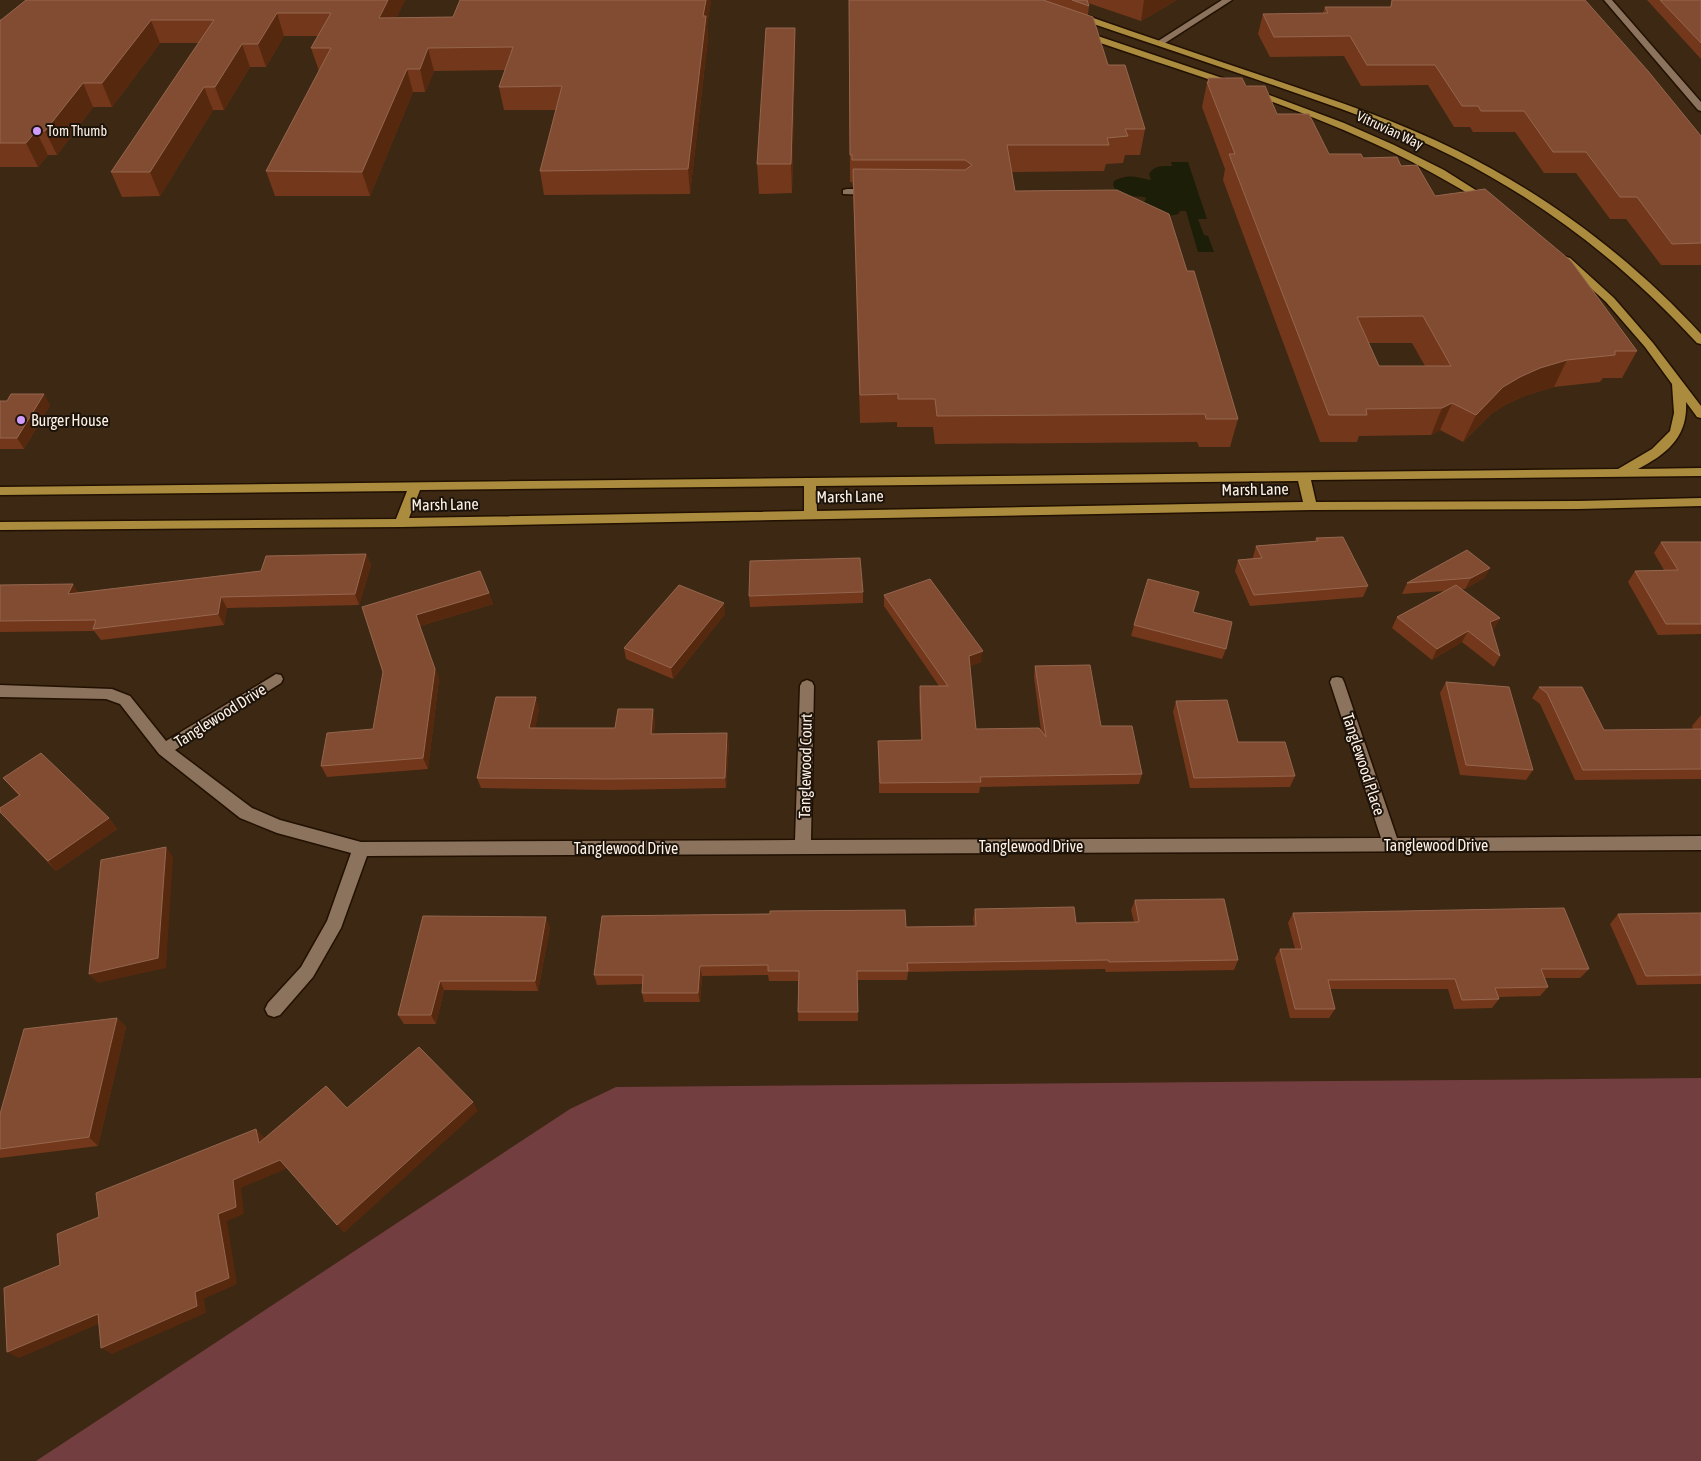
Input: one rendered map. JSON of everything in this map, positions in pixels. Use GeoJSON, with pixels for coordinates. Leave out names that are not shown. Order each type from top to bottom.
{"type":"FeatureCollection","features":[{"type":"Feature","properties":{"kind":"main road","name":"Vitruvian Way"},"geometry":{"type":"LineString","coordinates":[[1069,12],[1379,120],[1430,153],[1455,180],[1495,206]]}},
{"type":"Feature","properties":{"kind":"main road","name":"Vitruvian Way"},"geometry":{"type":"LineString","coordinates":[[1074,31],[1499,177],[1575,227],[1644,282],[1678,314],[1701,341]]}},
{"type":"Feature","properties":{"kind":"main road"},"geometry":{"type":"LineString","coordinates":[[1140,54],[1159,43]]}},
{"type":"Feature","properties":{"kind":"main road"},"geometry":{"type":"LineString","coordinates":[[1556,251],[1610,300],[1678,382],[1701,414]]}},
{"type":"Feature","properties":{"kind":"main road"},"geometry":{"type":"LineString","coordinates":[[1617,473],[1640,463],[1656,452],[1675,433],[1679,423],[1680,409],[1678,382]]}},
{"type":"Feature","properties":{"kind":"main road","name":"Marsh Lane"},"geometry":{"type":"LineString","coordinates":[[0,491],[1701,472]]}},
{"type":"Feature","properties":{"kind":"main road"},"geometry":{"type":"LineString","coordinates":[[1303,475],[1311,506]]}},
{"type":"Feature","properties":{"kind":"main road"},"geometry":{"type":"LineString","coordinates":[[810,482],[810,515]]}},
{"type":"Feature","properties":{"kind":"main road"},"geometry":{"type":"LineString","coordinates":[[401,523],[415,487]]}},
{"type":"Feature","properties":{"kind":"main road"},"geometry":{"type":"LineString","coordinates":[[1675,502],[1701,508]]}},
{"type":"Feature","properties":{"kind":"main road","name":"Marsh Lane"},"geometry":{"type":"LineString","coordinates":[[0,526],[401,523],[1311,506],[1578,505],[1701,502]]}},
{"type":"Feature","properties":{"kind":"street"},"geometry":{"type":"LineString","coordinates":[[1159,43],[1228,0]]}},
{"type":"Feature","properties":{"kind":"street"},"geometry":{"type":"LineString","coordinates":[[1608,0],[1701,108]]}},
{"type":"Feature","properties":{"kind":"street"},"geometry":{"type":"LineString","coordinates":[[847,192],[886,192]]}},
{"type":"Feature","properties":{"kind":"street","name":"Tanglewood Drive"},"geometry":{"type":"LineString","coordinates":[[164,750],[276,679]]}},
{"type":"Feature","properties":{"kind":"street","name":"Tanglewood Place"},"geometry":{"type":"LineString","coordinates":[[1337,682],[1391,845]]}},
{"type":"Feature","properties":{"kind":"street","name":"Tanglewood Court"},"geometry":{"type":"LineString","coordinates":[[803,847],[806,686]]}},
{"type":"Feature","properties":{"kind":"street","name":"Tanglewood Drive"},"geometry":{"type":"LineString","coordinates":[[0,691],[107,693],[125,700],[164,750],[246,813],[276,826],[361,849],[1701,843]]}},
{"type":"Feature","properties":{"kind":"street"},"geometry":{"type":"LineString","coordinates":[[274,1009],[307,972],[335,923],[361,849]]}},
{"type":"Feature","properties":{"kind":"shaded area"},"geometry":{"type":"Polygon","coordinates":[[[1171,162],[1188,162],[1207,219],[1198,219],[1204,235],[1208,236],[1214,252],[1198,252],[1186,211],[1180,211],[1178,214],[1167,216],[1159,214],[1142,205],[1146,199],[1145,197],[1129,196],[1116,191],[1113,185],[1114,181],[1125,177],[1151,180],[1149,174],[1153,169],[1172,166],[1171,162]]]}},
{"type":"Feature","properties":{"kind":"shaded area"},"geometry":{"type":"Polygon","coordinates":[[[1701,1078],[1701,1461],[36,1461],[570,1109],[616,1087],[1701,1078]]]}},
{"type":"Feature","properties":{"kind":"building"},"geometry":{"type":"Polygon","coordinates":[[[26,0],[388,0],[379,18],[453,17],[460,0],[706,0],[703,16],[706,16],[688,169],[540,171],[562,86],[499,87],[513,47],[428,48],[420,69],[407,69],[362,172],[266,171],[331,48],[311,48],[331,13],[277,13],[258,44],[242,44],[215,87],[204,87],[150,172],[111,172],[214,20],[151,20],[102,83],[83,83],[45,131],[36,131],[26,143],[0,143],[0,20],[26,0]]]}},
{"type":"Feature","properties":{"kind":"building"},"geometry":{"type":"Polygon","coordinates":[[[849,0],[1043,0],[1093,17],[1108,65],[1125,65],[1145,129],[1125,129],[1128,136],[1107,138],[1109,145],[1007,145],[1015,191],[1117,190],[1169,214],[1187,271],[1194,271],[1238,419],[1206,419],[1205,414],[937,416],[935,399],[898,399],[898,394],[860,395],[853,169],[965,170],[972,165],[965,160],[852,160],[852,155],[850,155],[849,0]]]}},
{"type":"Feature","properties":{"kind":"building"},"geometry":{"type":"Polygon","coordinates":[[[1072,0],[1087,0],[1089,6],[1072,0]]]}},
{"type":"Feature","properties":{"kind":"building"},"geometry":{"type":"Polygon","coordinates":[[[1392,0],[1585,0],[1648,71],[1701,136],[1701,243],[1672,244],[1637,197],[1620,197],[1586,152],[1553,152],[1524,111],[1481,111],[1478,106],[1462,106],[1435,65],[1367,65],[1350,36],[1274,37],[1263,14],[1328,13],[1325,7],[1391,7],[1392,0]]]}},
{"type":"Feature","properties":{"kind":"building"},"geometry":{"type":"Polygon","coordinates":[[[1660,0],[1701,0],[1701,43],[1660,0]]]}},
{"type":"Feature","properties":{"kind":"building"},"geometry":{"type":"Polygon","coordinates":[[[766,28],[795,28],[791,164],[757,164],[766,28]]]}},
{"type":"Feature","properties":{"kind":"building"},"geometry":{"type":"Polygon","coordinates":[[[1208,78],[1242,78],[1246,86],[1265,86],[1277,114],[1309,114],[1329,154],[1361,154],[1363,158],[1397,157],[1401,166],[1417,165],[1435,196],[1485,189],[1571,261],[1637,351],[1615,351],[1615,355],[1567,360],[1540,368],[1503,387],[1476,415],[1452,403],[1442,408],[1366,409],[1367,415],[1329,415],[1229,154],[1235,154],[1207,82],[1209,82],[1208,78]],[[1423,316],[1357,317],[1379,366],[1451,366],[1423,316]]]}},
{"type":"Feature","properties":{"kind":"building"},"geometry":{"type":"Polygon","coordinates":[[[11,394],[44,394],[17,438],[0,438],[0,401],[7,401],[11,394]]]}},
{"type":"Feature","properties":{"kind":"building"},"geometry":{"type":"Polygon","coordinates":[[[1343,537],[1368,586],[1254,595],[1238,560],[1262,558],[1256,546],[1318,541],[1316,538],[1343,537]]]}},
{"type":"Feature","properties":{"kind":"building"},"geometry":{"type":"Polygon","coordinates":[[[1661,542],[1701,542],[1701,624],[1666,624],[1635,571],[1678,570],[1661,542]]]}},
{"type":"Feature","properties":{"kind":"building"},"geometry":{"type":"Polygon","coordinates":[[[1467,550],[1490,568],[1471,578],[1407,583],[1467,550]]]}},
{"type":"Feature","properties":{"kind":"building"},"geometry":{"type":"Polygon","coordinates":[[[366,554],[355,594],[221,597],[218,614],[93,629],[96,620],[0,621],[0,585],[73,584],[68,594],[261,571],[266,556],[366,554]]]}},
{"type":"Feature","properties":{"kind":"building"},"geometry":{"type":"Polygon","coordinates":[[[860,558],[863,592],[749,596],[750,561],[860,558]]]}},
{"type":"Feature","properties":{"kind":"building"},"geometry":{"type":"Polygon","coordinates":[[[480,571],[489,593],[416,615],[435,669],[423,758],[321,766],[327,733],[373,729],[383,672],[362,607],[480,571]]]}},
{"type":"Feature","properties":{"kind":"building"},"geometry":{"type":"Polygon","coordinates":[[[930,579],[983,651],[969,656],[976,729],[1039,728],[1046,737],[1035,666],[1090,665],[1101,726],[1132,726],[1142,774],[980,777],[981,782],[880,783],[878,741],[922,740],[920,686],[948,686],[884,595],[930,579]]]}},
{"type":"Feature","properties":{"kind":"building"},"geometry":{"type":"Polygon","coordinates":[[[1148,579],[1199,592],[1193,612],[1232,622],[1226,649],[1134,625],[1148,579]]]}},
{"type":"Feature","properties":{"kind":"building"},"geometry":{"type":"Polygon","coordinates":[[[679,585],[724,603],[671,668],[624,648],[679,585]]]}},
{"type":"Feature","properties":{"kind":"building"},"geometry":{"type":"Polygon","coordinates":[[[1456,585],[1500,618],[1490,622],[1500,656],[1468,631],[1437,649],[1397,617],[1456,585]]]}},
{"type":"Feature","properties":{"kind":"building"},"geometry":{"type":"Polygon","coordinates":[[[1446,682],[1509,687],[1533,770],[1466,765],[1446,682]]]}},
{"type":"Feature","properties":{"kind":"building"},"geometry":{"type":"Polygon","coordinates":[[[1539,687],[1582,687],[1604,730],[1701,729],[1701,769],[1583,770],[1547,693],[1539,687]]]}},
{"type":"Feature","properties":{"kind":"building"},"geometry":{"type":"Polygon","coordinates":[[[496,697],[536,697],[529,728],[615,728],[618,709],[653,709],[651,734],[727,733],[725,778],[477,778],[496,697]]]}},
{"type":"Feature","properties":{"kind":"building"},"geometry":{"type":"Polygon","coordinates":[[[1227,700],[1238,742],[1285,742],[1295,776],[1194,778],[1176,701],[1227,700]]]}},
{"type":"Feature","properties":{"kind":"building"},"geometry":{"type":"Polygon","coordinates":[[[41,753],[109,818],[48,861],[0,812],[0,808],[20,795],[3,778],[41,753]]]}},
{"type":"Feature","properties":{"kind":"building"},"geometry":{"type":"Polygon","coordinates":[[[166,847],[158,958],[89,974],[101,860],[166,847]]]}},
{"type":"Feature","properties":{"kind":"building"},"geometry":{"type":"Polygon","coordinates":[[[1224,899],[1238,960],[907,963],[908,971],[857,971],[858,1012],[798,1012],[799,971],[768,971],[768,965],[700,966],[698,993],[642,993],[643,975],[594,975],[602,916],[770,914],[770,911],[905,910],[906,927],[976,926],[975,909],[1074,907],[1076,923],[1139,922],[1135,900],[1224,899]]]}},
{"type":"Feature","properties":{"kind":"building"},"geometry":{"type":"Polygon","coordinates":[[[1564,908],[1589,969],[1541,969],[1548,987],[1495,988],[1499,999],[1462,1000],[1455,979],[1328,980],[1335,1009],[1295,1009],[1280,949],[1302,949],[1293,913],[1564,908]]]}},
{"type":"Feature","properties":{"kind":"building"},"geometry":{"type":"Polygon","coordinates":[[[1701,913],[1701,975],[1646,976],[1618,914],[1701,913]]]}},
{"type":"Feature","properties":{"kind":"building"},"geometry":{"type":"Polygon","coordinates":[[[423,916],[546,917],[535,981],[440,981],[431,1015],[398,1015],[423,916]]]}},
{"type":"Feature","properties":{"kind":"building"},"geometry":{"type":"Polygon","coordinates":[[[117,1018],[89,1137],[0,1149],[0,1114],[24,1029],[117,1018]]]}},
{"type":"Feature","properties":{"kind":"building"},"geometry":{"type":"Polygon","coordinates":[[[419,1047],[473,1102],[337,1225],[280,1160],[233,1180],[236,1207],[218,1214],[229,1278],[195,1292],[197,1306],[101,1348],[98,1314],[7,1352],[4,1288],[60,1265],[57,1234],[99,1217],[96,1193],[256,1129],[259,1143],[326,1086],[347,1108],[419,1047]]]}},
{"type":"Feature","properties":{"kind":"place","name":"Tom Thumb"},"geometry":{"type":"Point","coordinates":[37,131]}},
{"type":"Feature","properties":{"kind":"place","name":"Burger House"},"geometry":{"type":"Point","coordinates":[21,420]}}]}
